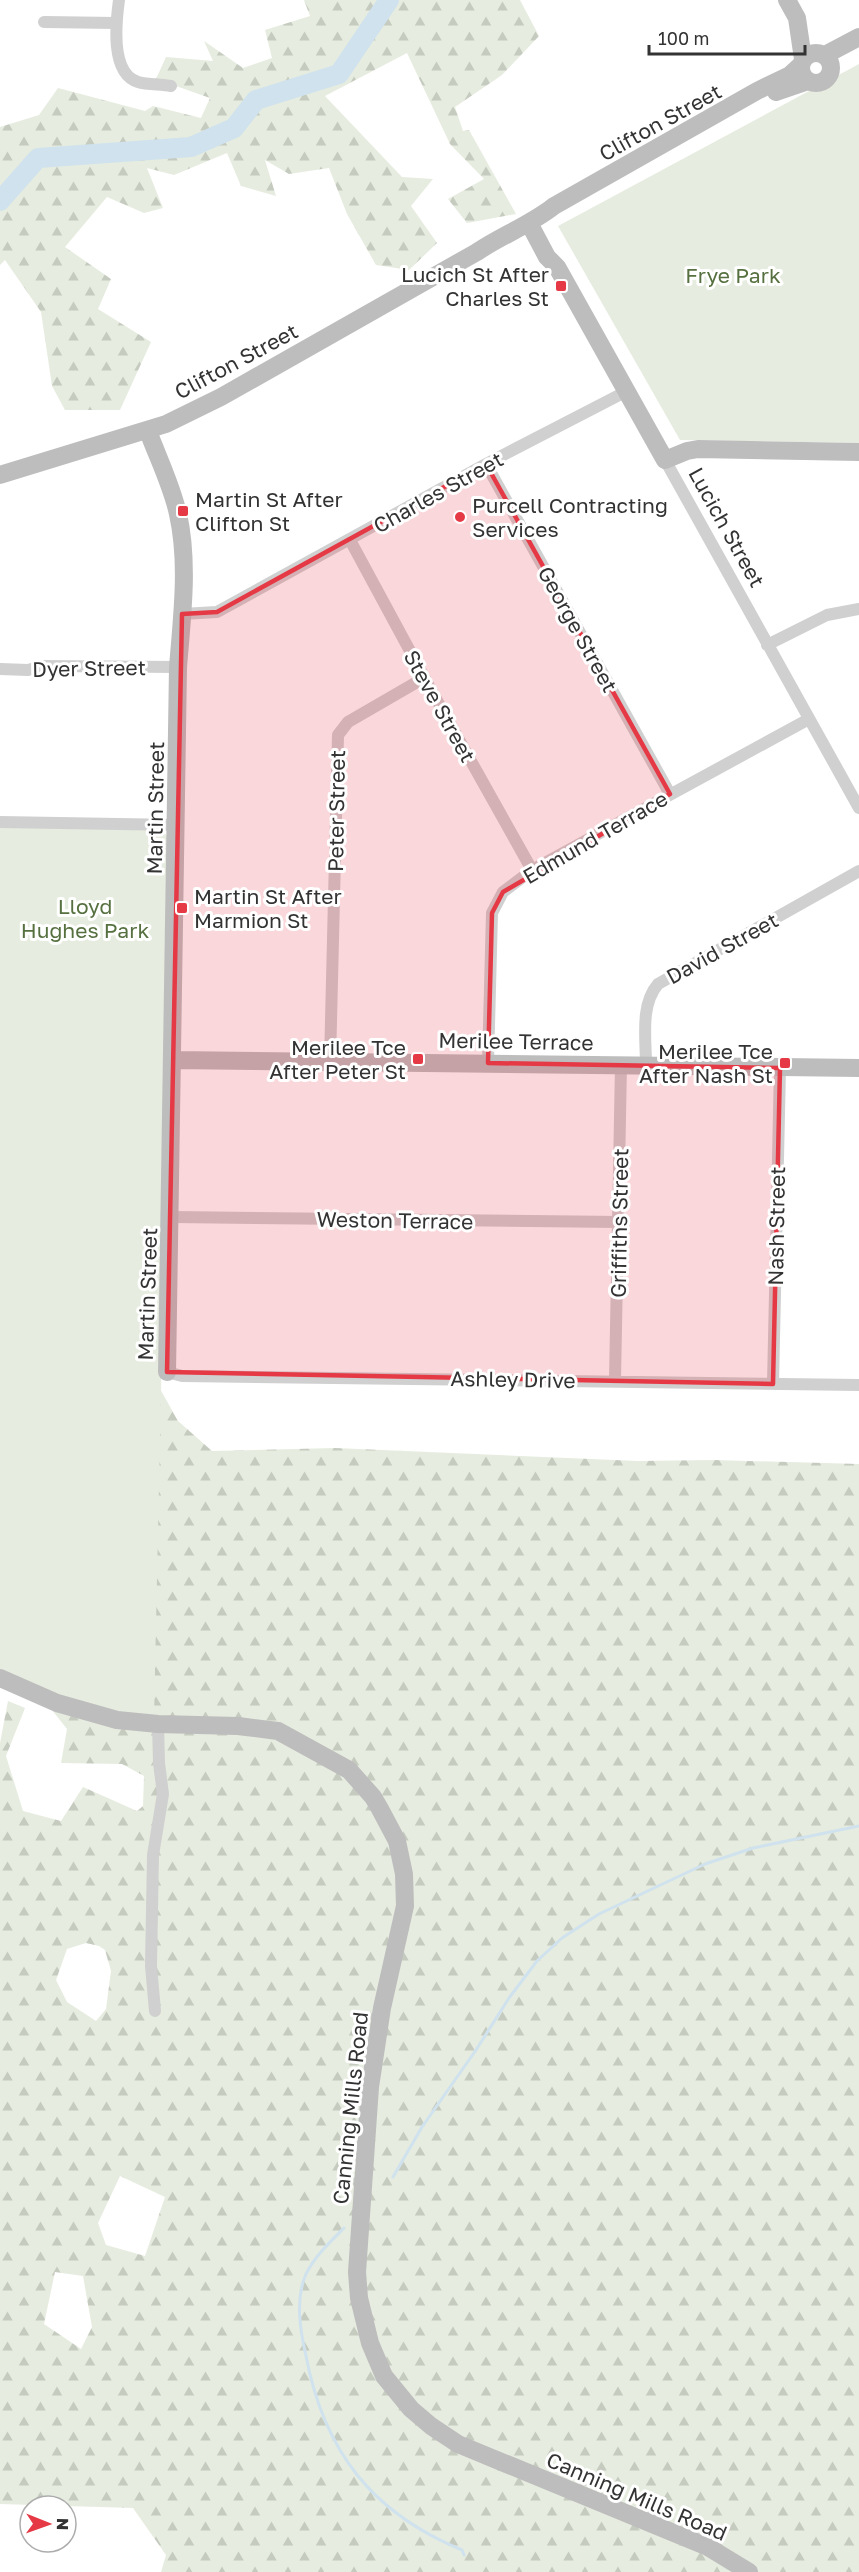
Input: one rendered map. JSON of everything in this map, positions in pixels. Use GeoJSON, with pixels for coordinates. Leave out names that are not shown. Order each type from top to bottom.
{"type":"FeatureCollection","features":[{"type":"Feature","properties":{"kind":"main road"},"geometry":{"type":"LineString","coordinates":[[787,0],[797,18],[815,63]]}},
{"type":"Feature","properties":{"kind":"main road","name":"Clifton Street"},"geometry":{"type":"LineString","coordinates":[[0,475],[148,431],[221,397],[477,252],[534,225],[785,88],[815,63],[859,37]]}},
{"type":"Feature","properties":{"kind":"main road","name":"Clifton Street"},"geometry":{"type":"LineString","coordinates":[[815,63],[859,48]]}},
{"type":"Feature","properties":{"kind":"main road","name":"Lucich Street"},"geometry":{"type":"LineString","coordinates":[[534,225],[547,257],[557,267],[665,460]]}},
{"type":"Feature","properties":{"kind":"main road","name":"Martin Street"},"geometry":{"type":"LineString","coordinates":[[148,431],[178,512],[183,545],[182,614],[178,667],[178,825],[167,1372]]}},
{"type":"Feature","properties":{"kind":"main road"},"geometry":{"type":"LineString","coordinates":[[665,460],[698,449],[859,452]]}},
{"type":"Feature","properties":{"kind":"main road","name":"Merilee Terrace"},"geometry":{"type":"LineString","coordinates":[[172,1060],[859,1068]]}},
{"type":"Feature","properties":{"kind":"main road","name":"Canning Mills Road"},"geometry":{"type":"LineString","coordinates":[[0,1678],[86,1712],[117,1720],[158,1724],[238,1726],[278,1731],[349,1770],[373,1797],[397,1841],[404,1874],[405,1906],[382,2008],[374,2060],[357,2272],[364,2324],[373,2353],[384,2376],[411,2409],[458,2444],[708,2547],[747,2572]]}},
{"type":"Feature","properties":{"kind":"street"},"geometry":{"type":"LineString","coordinates":[[119,0],[116,23],[122,69],[136,81],[171,86]]}},
{"type":"Feature","properties":{"kind":"street"},"geometry":{"type":"LineString","coordinates":[[44,22],[116,23]]}},
{"type":"Feature","properties":{"kind":"street","name":"Charles Street"},"geometry":{"type":"LineString","coordinates":[[182,614],[217,612],[486,464],[627,391]]}},
{"type":"Feature","properties":{"kind":"street","name":"Lucich Street"},"geometry":{"type":"LineString","coordinates":[[665,460],[859,808]]}},
{"type":"Feature","properties":{"kind":"street","name":"George Street"},"geometry":{"type":"LineString","coordinates":[[486,464],[670,794]]}},
{"type":"Feature","properties":{"kind":"street","name":"Steve Street"},"geometry":{"type":"LineString","coordinates":[[350,540],[424,678],[532,870]]}},
{"type":"Feature","properties":{"kind":"street"},"geometry":{"type":"LineString","coordinates":[[767,645],[827,615],[859,609]]}},
{"type":"Feature","properties":{"kind":"street","name":"Dyer Street"},"geometry":{"type":"LineString","coordinates":[[0,669],[28,670],[42,666],[178,667]]}},
{"type":"Feature","properties":{"kind":"street","name":"Peter Street"},"geometry":{"type":"LineString","coordinates":[[330,1062],[338,735],[348,722],[424,678]]}},
{"type":"Feature","properties":{"kind":"street","name":"Edmund Terrace"},"geometry":{"type":"LineString","coordinates":[[488,1063],[492,913],[503,892],[532,870],[809,718]]}},
{"type":"Feature","properties":{"kind":"street"},"geometry":{"type":"LineString","coordinates":[[0,822],[178,825]]}},
{"type":"Feature","properties":{"kind":"street","name":"David Street"},"geometry":{"type":"LineString","coordinates":[[646,1065],[646,1010],[650,995],[658,984],[859,871]]}},
{"type":"Feature","properties":{"kind":"street","name":"Griffiths Street"},"geometry":{"type":"LineString","coordinates":[[615,1380],[621,1065]]}},
{"type":"Feature","properties":{"kind":"street","name":"Nash Street"},"geometry":{"type":"LineString","coordinates":[[773,1384],[780,1068]]}},
{"type":"Feature","properties":{"kind":"street","name":"Weston Terrace"},"geometry":{"type":"LineString","coordinates":[[171,1217],[619,1222]]}},
{"type":"Feature","properties":{"kind":"street","name":"Ashley Drive"},"geometry":{"type":"LineString","coordinates":[[167,1372],[182,1376],[859,1385]]}},
{"type":"Feature","properties":{"kind":"street"},"geometry":{"type":"LineString","coordinates":[[155,2011],[151,1966],[153,1855],[163,1794],[158,1724]]}},
{"type":"Feature","properties":{"kind":"highlighted area"},"geometry":{"type":"Polygon","coordinates":[[[486,464],[670,794],[503,892],[492,913],[488,1063],[780,1068],[773,1384],[167,1372],[182,614],[217,612],[486,464]]]}},
{"type":"Feature","properties":{"kind":"green space"},"geometry":{"type":"Polygon","coordinates":[[[304,0],[520,0],[539,36],[502,75],[455,107],[463,131],[469,130],[516,214],[467,223],[448,199],[484,179],[450,144],[407,53],[325,96],[402,177],[433,179],[411,206],[437,243],[409,270],[376,265],[347,214],[329,168],[289,174],[265,160],[276,196],[241,186],[227,153],[174,175],[147,168],[163,208],[144,213],[107,197],[65,247],[111,279],[98,309],[151,342],[120,410],[65,410],[52,386],[41,312],[5,260],[0,265],[0,127],[39,115],[58,88],[145,111],[153,106],[201,118],[210,98],[156,79],[166,57],[213,61],[204,41],[243,68],[272,58],[265,30],[310,16],[304,0]]]}},
{"type":"Feature","properties":{"kind":"green space","name":"Frye Park"},"geometry":{"type":"Polygon","coordinates":[[[859,64],[859,443],[680,440],[558,226],[859,64]]]}},
{"type":"Feature","properties":{"kind":"green space","name":"Lloyd Hughes Park"},"geometry":{"type":"Polygon","coordinates":[[[0,827],[157,830],[167,835],[165,1204],[154,1718],[99,1710],[0,1672],[0,827]]]}},
{"type":"Feature","properties":{"kind":"green space"},"geometry":{"type":"Polygon","coordinates":[[[159,1387],[178,1421],[212,1451],[335,1448],[638,1461],[714,1460],[859,1464],[859,2572],[161,2572],[166,2555],[133,2508],[78,2506],[78,2494],[18,2494],[18,2505],[0,2504],[0,1743],[8,1701],[25,1708],[6,1756],[23,1811],[61,1821],[83,1787],[137,1811],[143,1806],[144,1776],[122,1764],[61,1763],[67,1729],[33,1686],[159,1387]],[[86,1943],[67,1949],[56,1980],[67,2002],[96,2021],[106,2009],[111,1971],[105,1950],[86,1943]],[[120,2176],[98,2223],[106,2245],[145,2256],[165,2197],[120,2176]],[[55,2272],[44,2324],[81,2349],[92,2327],[83,2276],[55,2272]]]}},
{"type":"Feature","properties":{"kind":"waterway"},"geometry":{"type":"LineString","coordinates":[[0,201],[38,158],[191,147],[234,128],[256,100],[339,74],[389,0]]}},
{"type":"Feature","properties":{"kind":"waterway"},"geometry":{"type":"LineString","coordinates":[[393,2177],[422,2127],[509,1998],[537,1961],[562,1938],[599,1914],[705,1864],[753,1848],[859,1826]]}},
{"type":"Feature","properties":{"kind":"waterway"},"geometry":{"type":"LineString","coordinates":[[344,2228],[323,2250],[306,2274],[300,2304],[300,2325],[304,2346],[314,2390],[325,2421],[357,2475],[378,2497],[402,2517],[430,2535],[462,2550],[464,2555]]}},
{"type":"Feature","properties":{"kind":"place","name":"Lucich St After Charles St"},"geometry":{"type":"Point","coordinates":[561,286]}},
{"type":"Feature","properties":{"kind":"place","name":"Martin St After Clifton St"},"geometry":{"type":"Point","coordinates":[183,511]}},
{"type":"Feature","properties":{"kind":"place","name":"Purcell Contracting Services"},"geometry":{"type":"Point","coordinates":[460,517]}},
{"type":"Feature","properties":{"kind":"place","name":"Martin St After Marmion St"},"geometry":{"type":"Point","coordinates":[182,908]}},
{"type":"Feature","properties":{"kind":"place","name":"Merilee Tce After Peter St"},"geometry":{"type":"Point","coordinates":[418,1059]}},
{"type":"Feature","properties":{"kind":"place","name":"Merilee Tce After Nash St"},"geometry":{"type":"Point","coordinates":[785,1063]}}]}
